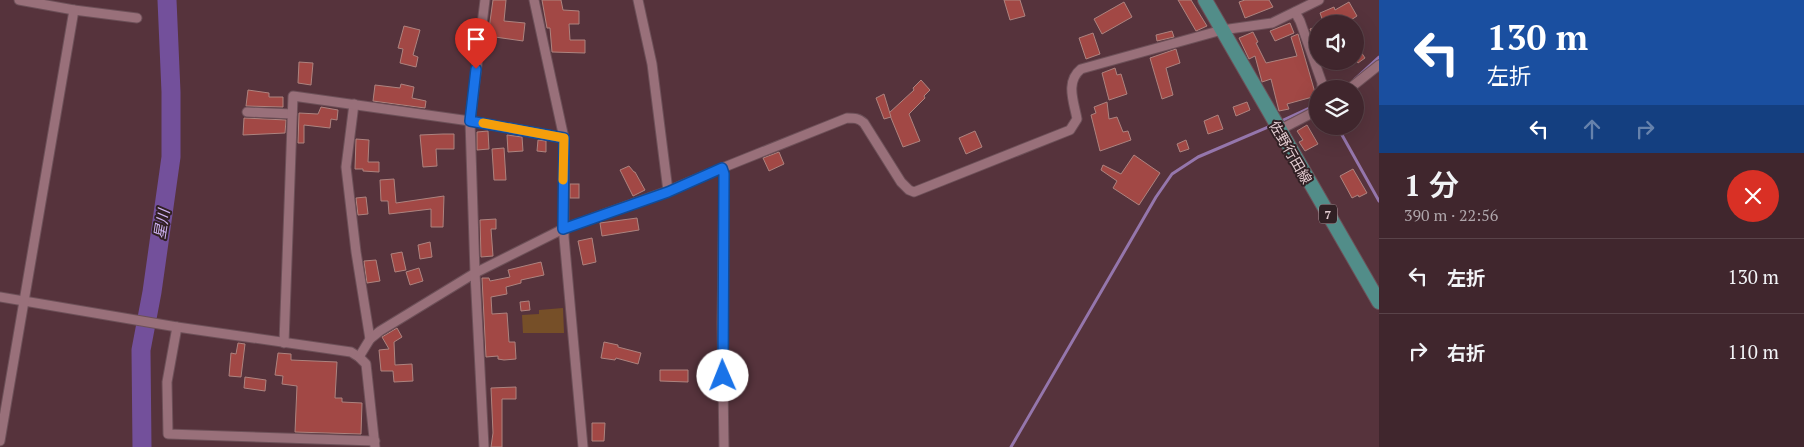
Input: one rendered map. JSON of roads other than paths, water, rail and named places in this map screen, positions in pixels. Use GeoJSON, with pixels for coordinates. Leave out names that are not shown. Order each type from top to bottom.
{"type":"FeatureCollection","features":[{"type":"Feature","properties":{"kind":"main road","name":"佐野行田線"},"geometry":{"type":"LineString","coordinates":[[1204,0],[1379,302]]}},
{"type":"Feature","properties":{"kind":"street"},"geometry":{"type":"LineString","coordinates":[[19,0],[58,4],[74,10],[137,18]]}},
{"type":"Feature","properties":{"kind":"street"},"geometry":{"type":"LineString","coordinates":[[484,447],[475,273],[470,121],[485,0]]}},
{"type":"Feature","properties":{"kind":"street"},"geometry":{"type":"LineString","coordinates":[[534,0],[564,138],[563,229],[583,447]]}},
{"type":"Feature","properties":{"kind":"street"},"geometry":{"type":"LineString","coordinates":[[638,0],[652,64],[668,192]]}},
{"type":"Feature","properties":{"kind":"street"},"geometry":{"type":"LineString","coordinates":[[359,357],[370,339],[380,331],[475,273],[563,229],[668,192],[722,168],[848,118],[858,118],[864,123],[901,182],[914,192],[1070,130],[1077,119],[1071,86],[1074,75],[1081,69],[1222,30],[1272,22],[1318,0]]}},
{"type":"Feature","properties":{"kind":"street"},"geometry":{"type":"LineString","coordinates":[[0,441],[74,10]]}},
{"type":"Feature","properties":{"kind":"street"},"geometry":{"type":"LineString","coordinates":[[1295,12],[1321,80]]}},
{"type":"Feature","properties":{"kind":"street"},"geometry":{"type":"LineString","coordinates":[[1361,80],[1379,65]]}},
{"type":"Feature","properties":{"kind":"street"},"geometry":{"type":"LineString","coordinates":[[284,343],[293,96],[470,121],[564,138]]}},
{"type":"Feature","properties":{"kind":"street"},"geometry":{"type":"LineString","coordinates":[[354,104],[346,167],[356,252],[370,339]]}},
{"type":"Feature","properties":{"kind":"street"},"geometry":{"type":"LineString","coordinates":[[247,112],[292,114]]}},
{"type":"Feature","properties":{"kind":"street"},"geometry":{"type":"LineString","coordinates":[[1276,126],[1287,126],[1309,115]]}},
{"type":"Feature","properties":{"kind":"street"},"geometry":{"type":"LineString","coordinates":[[722,168],[724,174],[722,324],[724,447]]}},
{"type":"Feature","properties":{"kind":"street"},"geometry":{"type":"LineString","coordinates":[[0,297],[177,327],[343,350],[359,357],[366,364],[375,444],[168,434],[167,382],[177,327]]}},
{"type":"Feature","properties":{"kind":"waterway","name":"星川"},"geometry":{"type":"LineString","coordinates":[[142,447],[141,350],[152,292],[171,157],[171,92],[167,0]]}},
{"type":"Feature","properties":{"kind":"waterway"},"geometry":{"type":"LineString","coordinates":[[1355,79],[1379,57]]}},
{"type":"Feature","properties":{"kind":"waterway"},"geometry":{"type":"LineString","coordinates":[[1279,122],[1309,108]]}},
{"type":"Feature","properties":{"kind":"waterway"},"geometry":{"type":"LineString","coordinates":[[1011,447],[1156,197],[1172,174],[1198,157],[1273,125]]}},
{"type":"Feature","properties":{"kind":"waterway"},"geometry":{"type":"LineString","coordinates":[[1342,135],[1379,201]]}}]}
